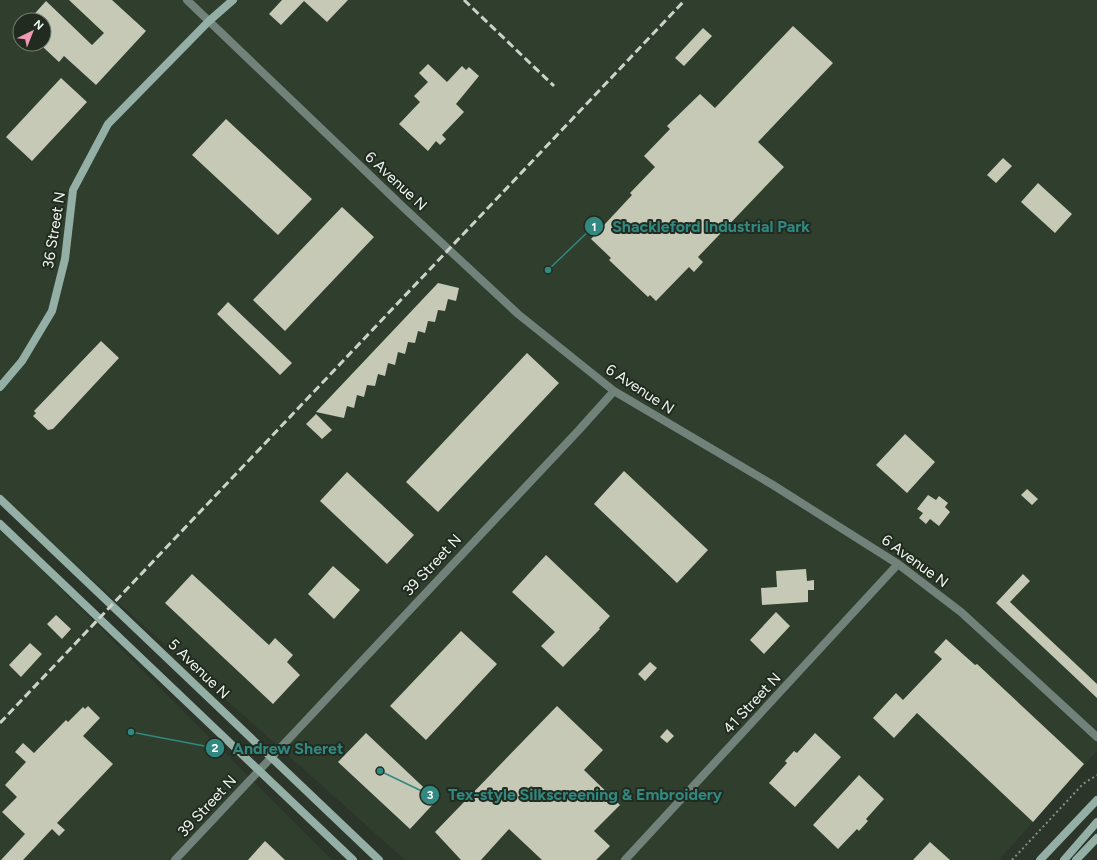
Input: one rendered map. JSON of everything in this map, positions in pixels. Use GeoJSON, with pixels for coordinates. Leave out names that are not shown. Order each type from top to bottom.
{"type":"FeatureCollection","features":[{"type":"Feature","properties":{"kind":"main road","name":"36 Street N"},"geometry":{"type":"LineString","coordinates":[[0,387],[22,361],[52,312],[65,259],[73,190],[108,124],[208,21],[233,0]]}},
{"type":"Feature","properties":{"kind":"main road","name":"5 Avenue N"},"geometry":{"type":"LineString","coordinates":[[0,499],[379,860]]}},
{"type":"Feature","properties":{"kind":"main road"},"geometry":{"type":"LineString","coordinates":[[0,524],[353,860]]}},
{"type":"Feature","properties":{"kind":"main road"},"geometry":{"type":"LineString","coordinates":[[1040,860],[1097,800]]}},
{"type":"Feature","properties":{"kind":"main road"},"geometry":{"type":"LineString","coordinates":[[1064,860],[1097,822]]}},
{"type":"Feature","properties":{"kind":"main road"},"geometry":{"type":"LineString","coordinates":[[1076,860],[1097,838]]}},
{"type":"Feature","properties":{"kind":"street","name":"6 Avenue N"},"geometry":{"type":"LineString","coordinates":[[187,0],[391,196],[518,314],[614,391],[773,485],[898,564],[961,612],[1097,737]]}},
{"type":"Feature","properties":{"kind":"street","name":"39 Street N"},"geometry":{"type":"LineString","coordinates":[[175,860],[614,391]]}},
{"type":"Feature","properties":{"kind":"street","name":"41 Street N"},"geometry":{"type":"LineString","coordinates":[[625,860],[898,564]]}},
{"type":"Feature","properties":{"kind":"path"},"geometry":{"type":"LineString","coordinates":[[1012,860],[1083,784],[1097,775]]}},
{"type":"Feature","properties":{"kind":"shaded area"},"geometry":{"type":"Polygon","coordinates":[[[0,0],[1097,0],[1097,751],[999,860],[405,860],[0,497],[0,0]]]}},
{"type":"Feature","properties":{"kind":"shaded area"},"geometry":{"type":"Polygon","coordinates":[[[0,528],[332,860],[0,860],[0,528]]]}},
{"type":"Feature","properties":{"kind":"building"},"geometry":{"type":"Polygon","coordinates":[[[69,0],[112,0],[146,31],[96,85],[64,56],[59,62],[48,52],[52,52],[52,12],[36,12],[46,1],[92,45],[104,33],[69,0]]]}},
{"type":"Feature","properties":{"kind":"building"},"geometry":{"type":"Polygon","coordinates":[[[282,0],[348,0],[327,22],[304,1],[281,25],[269,14],[282,0]]]}},
{"type":"Feature","properties":{"kind":"building"},"geometry":{"type":"Polygon","coordinates":[[[793,26],[833,63],[758,142],[784,167],[698,257],[703,262],[694,272],[689,267],[656,301],[650,295],[648,297],[609,260],[611,258],[591,239],[632,195],[630,193],[655,167],[644,156],[670,129],[667,126],[700,94],[715,108],[793,26]]]}},
{"type":"Feature","properties":{"kind":"building"},"geometry":{"type":"Polygon","coordinates":[[[703,28],[712,36],[684,66],[675,58],[703,28]]]}},
{"type":"Feature","properties":{"kind":"building"},"geometry":{"type":"Polygon","coordinates":[[[428,64],[447,82],[462,66],[466,70],[469,67],[479,76],[456,104],[464,112],[442,135],[446,139],[440,145],[436,141],[428,151],[399,124],[420,102],[414,96],[428,82],[419,73],[428,64]]]}},
{"type":"Feature","properties":{"kind":"building"},"geometry":{"type":"Polygon","coordinates":[[[61,78],[87,102],[32,161],[6,137],[61,78]]]}},
{"type":"Feature","properties":{"kind":"building"},"geometry":{"type":"Polygon","coordinates":[[[226,119],[312,199],[278,235],[192,155],[226,119]]]}},
{"type":"Feature","properties":{"kind":"building"},"geometry":{"type":"Polygon","coordinates":[[[1003,158],[1012,166],[996,183],[987,175],[1003,158]]]}},
{"type":"Feature","properties":{"kind":"building"},"geometry":{"type":"Polygon","coordinates":[[[1038,183],[1072,214],[1055,233],[1021,202],[1038,183]]]}},
{"type":"Feature","properties":{"kind":"building"},"geometry":{"type":"Polygon","coordinates":[[[342,207],[374,237],[285,331],[253,300],[342,207]]]}},
{"type":"Feature","properties":{"kind":"building"},"geometry":{"type":"Polygon","coordinates":[[[438,283],[459,288],[456,301],[448,299],[445,311],[438,310],[435,322],[428,321],[425,333],[418,331],[415,343],[408,342],[405,354],[398,352],[395,365],[388,363],[385,376],[378,374],[375,386],[367,385],[364,397],[357,395],[354,408],[347,406],[344,418],[316,412],[438,283]]]}},
{"type":"Feature","properties":{"kind":"building"},"geometry":{"type":"Polygon","coordinates":[[[228,302],[292,363],[280,375],[217,314],[228,302]]]}},
{"type":"Feature","properties":{"kind":"building"},"geometry":{"type":"Polygon","coordinates":[[[101,341],[119,358],[53,429],[48,430],[33,416],[36,413],[34,411],[101,341]]]}},
{"type":"Feature","properties":{"kind":"building"},"geometry":{"type":"Polygon","coordinates":[[[527,353],[559,383],[438,512],[406,482],[527,353]]]}},
{"type":"Feature","properties":{"kind":"building"},"geometry":{"type":"Polygon","coordinates":[[[316,414],[332,430],[322,439],[306,424],[316,414]]]}},
{"type":"Feature","properties":{"kind":"building"},"geometry":{"type":"Polygon","coordinates":[[[905,434],[935,462],[907,493],[876,465],[905,434]]]}},
{"type":"Feature","properties":{"kind":"building"},"geometry":{"type":"Polygon","coordinates":[[[624,471],[708,550],[677,583],[594,504],[624,471]]]}},
{"type":"Feature","properties":{"kind":"building"},"geometry":{"type":"Polygon","coordinates":[[[347,472],[414,535],[387,564],[320,501],[347,472]]]}},
{"type":"Feature","properties":{"kind":"building"},"geometry":{"type":"Polygon","coordinates":[[[1027,489],[1038,499],[1032,505],[1021,495],[1027,489]]]}},
{"type":"Feature","properties":{"kind":"building"},"geometry":{"type":"Polygon","coordinates":[[[928,495],[936,500],[939,496],[948,503],[945,507],[950,512],[939,526],[930,519],[926,524],[919,518],[923,513],[917,509],[928,495]]]}},
{"type":"Feature","properties":{"kind":"building"},"geometry":{"type":"Polygon","coordinates":[[[546,555],[610,616],[599,628],[600,629],[563,667],[541,646],[555,632],[512,592],[546,555]]]}},
{"type":"Feature","properties":{"kind":"building"},"geometry":{"type":"Polygon","coordinates":[[[333,566],[360,590],[334,619],[308,594],[333,566]]]}},
{"type":"Feature","properties":{"kind":"building"},"geometry":{"type":"Polygon","coordinates":[[[806,569],[807,581],[814,580],[814,590],[808,590],[808,602],[762,605],[761,588],[777,587],[776,571],[806,569]]]}},
{"type":"Feature","properties":{"kind":"building"},"geometry":{"type":"Polygon","coordinates":[[[192,574],[269,645],[275,638],[293,655],[287,662],[300,675],[273,704],[165,603],[192,574]]]}},
{"type":"Feature","properties":{"kind":"building"},"geometry":{"type":"Polygon","coordinates":[[[1023,574],[1030,581],[1010,602],[1097,684],[1097,698],[996,603],[1023,574]]]}},
{"type":"Feature","properties":{"kind":"building"},"geometry":{"type":"Polygon","coordinates":[[[776,612],[790,626],[764,654],[750,640],[776,612]]]}},
{"type":"Feature","properties":{"kind":"building"},"geometry":{"type":"Polygon","coordinates":[[[56,615],[71,629],[62,639],[47,624],[56,615]]]}},
{"type":"Feature","properties":{"kind":"building"},"geometry":{"type":"Polygon","coordinates":[[[461,631],[497,664],[426,740],[390,706],[461,631]]]}},
{"type":"Feature","properties":{"kind":"building"},"geometry":{"type":"Polygon","coordinates":[[[946,639],[975,665],[977,664],[1084,764],[1033,822],[917,713],[894,738],[873,718],[896,693],[903,700],[942,659],[934,652],[946,639]]]}},
{"type":"Feature","properties":{"kind":"building"},"geometry":{"type":"Polygon","coordinates":[[[30,643],[42,654],[21,677],[9,665],[30,643]]]}},
{"type":"Feature","properties":{"kind":"building"},"geometry":{"type":"Polygon","coordinates":[[[650,662],[657,668],[645,681],[638,674],[650,662]]]}},
{"type":"Feature","properties":{"kind":"building"},"geometry":{"type":"Polygon","coordinates":[[[88,706],[100,718],[83,736],[113,764],[57,823],[65,830],[59,836],[52,829],[23,860],[1,860],[25,834],[2,812],[17,797],[5,785],[26,762],[15,752],[23,743],[34,753],[66,720],[68,722],[83,707],[85,709],[88,706]]]}},
{"type":"Feature","properties":{"kind":"building"},"geometry":{"type":"Polygon","coordinates":[[[557,706],[603,750],[584,770],[620,805],[594,831],[610,846],[596,860],[542,860],[509,829],[481,860],[461,860],[435,832],[557,706]]]}},
{"type":"Feature","properties":{"kind":"building"},"geometry":{"type":"Polygon","coordinates":[[[667,729],[674,736],[667,743],[660,737],[667,729]]]}},
{"type":"Feature","properties":{"kind":"building"},"geometry":{"type":"Polygon","coordinates":[[[366,733],[437,800],[410,829],[338,762],[366,733]]]}},
{"type":"Feature","properties":{"kind":"building"},"geometry":{"type":"Polygon","coordinates":[[[815,733],[841,757],[795,807],[769,783],[787,763],[785,761],[794,751],[797,753],[815,733]]]}},
{"type":"Feature","properties":{"kind":"building"},"geometry":{"type":"Polygon","coordinates":[[[859,775],[884,799],[866,819],[868,821],[859,831],[857,829],[838,849],[813,825],[859,775]]]}},
{"type":"Feature","properties":{"kind":"building"},"geometry":{"type":"Polygon","coordinates":[[[265,841],[285,860],[248,860],[265,841]]]}},
{"type":"Feature","properties":{"kind":"building"},"geometry":{"type":"Polygon","coordinates":[[[930,842],[950,860],[913,860],[930,842]]]}},
{"type":"Feature","properties":{"kind":"railway"},"geometry":{"type":"LineString","coordinates":[[464,0],[554,86]]}},
{"type":"Feature","properties":{"kind":"railway"},"geometry":{"type":"LineString","coordinates":[[0,723],[685,0]]}},
{"type":"Feature","properties":{"kind":"place","name":"Shackleford Industrial Park"},"geometry":{"type":"Point","coordinates":[548,270]}},
{"type":"Feature","properties":{"kind":"place","name":"Andrew Sheret"},"geometry":{"type":"Point","coordinates":[131,732]}},
{"type":"Feature","properties":{"kind":"place","name":"Tex-style Silkscreening & Embroidery"},"geometry":{"type":"Point","coordinates":[380,771]}}]}
